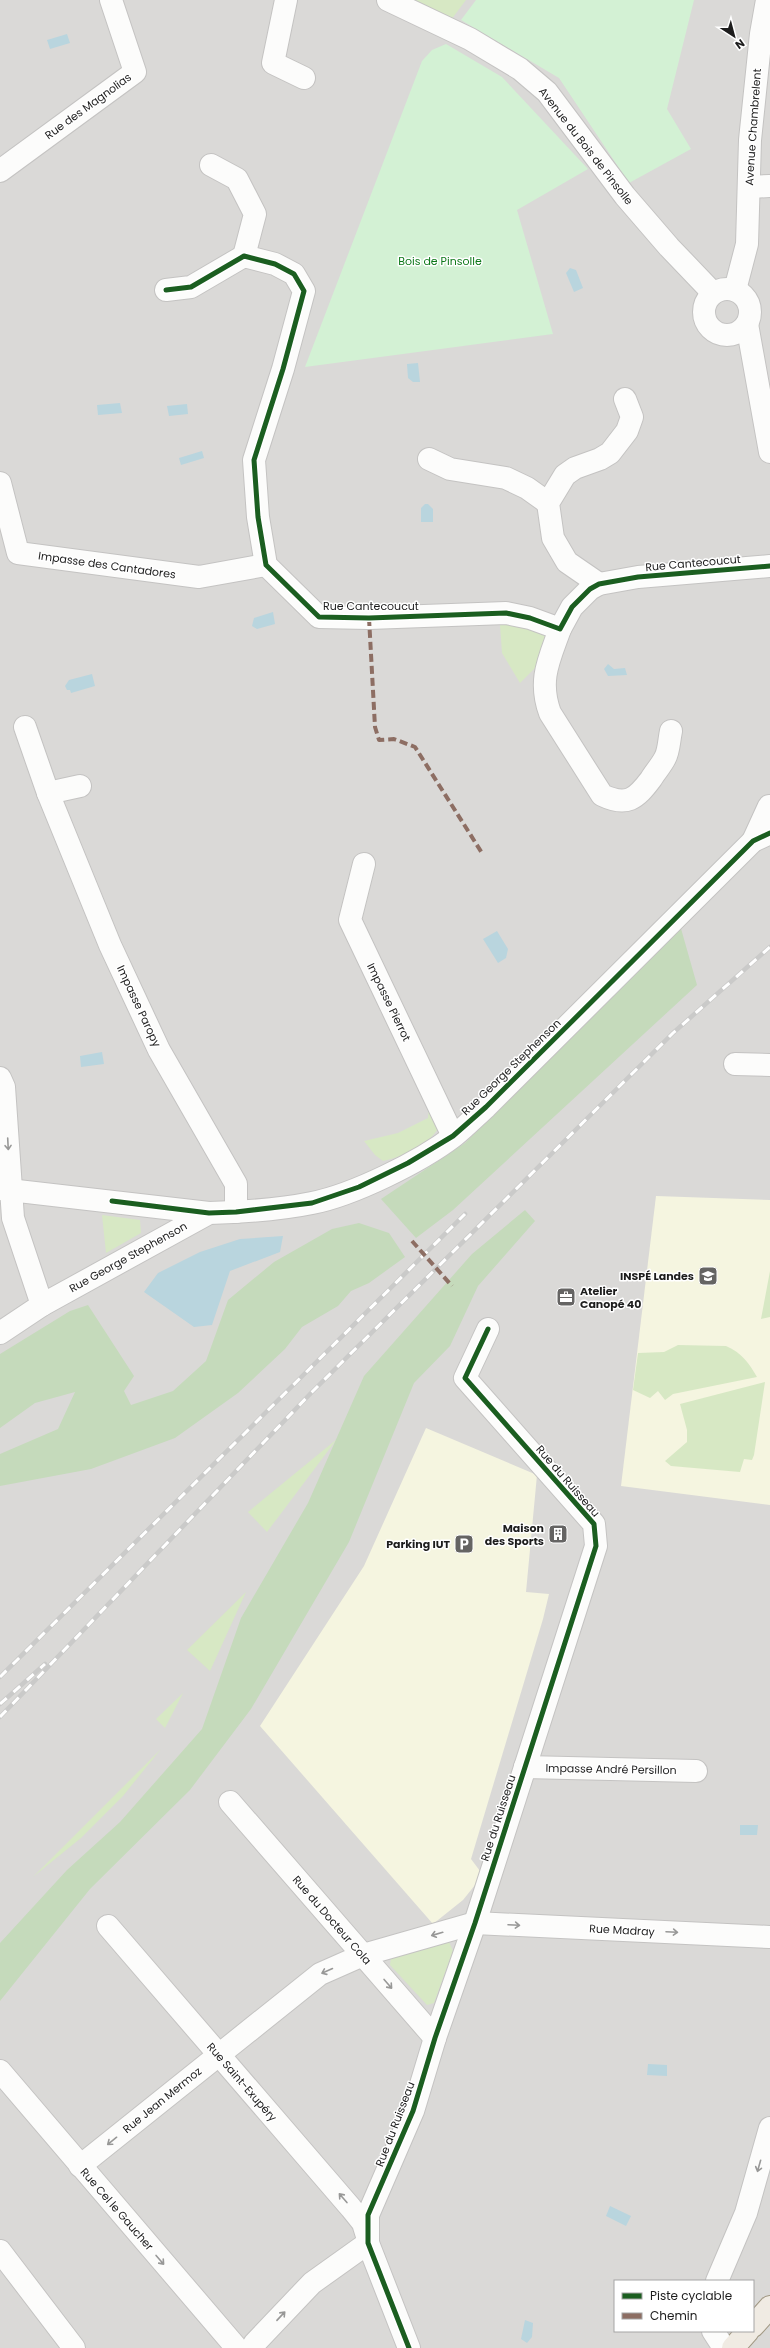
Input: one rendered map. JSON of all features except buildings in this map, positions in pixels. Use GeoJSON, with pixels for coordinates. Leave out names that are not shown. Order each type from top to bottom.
{"type":"FeatureCollection","features":[{"type":"Feature","properties":{"kind":"main road"},"geometry":{"type":"LineString","coordinates":[[754,2325],[770,2307]]}},
{"type":"Feature","properties":{"kind":"main road"},"geometry":{"type":"LineString","coordinates":[[733,2348],[747,2332]]}},
{"type":"Feature","properties":{"kind":"street","name":"Rue des Magnolias"},"geometry":{"type":"LineString","coordinates":[[0,171],[135,72],[111,0]]}},
{"type":"Feature","properties":{"kind":"street"},"geometry":{"type":"LineString","coordinates":[[286,0],[274,63],[304,78]]}},
{"type":"Feature","properties":{"kind":"street","name":"Avenue du Bois de Pinsolle"},"geometry":{"type":"LineString","coordinates":[[388,0],[470,39],[520,69],[547,92],[625,196],[668,247],[708,301]]}},
{"type":"Feature","properties":{"kind":"street","name":"Avenue Chambrelent"},"geometry":{"type":"LineString","coordinates":[[767,0],[765,35],[750,140],[756,193],[754,226],[755,263],[748,315],[770,452]]}},
{"type":"Feature","properties":{"kind":"street"},"geometry":{"type":"LineString","coordinates":[[211,164],[237,179],[255,214],[244,256]]}},
{"type":"Feature","properties":{"kind":"street","name":"Avenue Chambrelent"},"geometry":{"type":"LineString","coordinates":[[735,290],[747,244],[756,193]]}},
{"type":"Feature","properties":{"kind":"street"},"geometry":{"type":"LineString","coordinates":[[166,290],[191,287],[244,256],[275,264],[294,274],[304,291],[283,369],[254,460],[258,517],[266,565]]}},
{"type":"Feature","properties":{"kind":"street"},"geometry":{"type":"LineString","coordinates":[[727,289],[735,290],[747,300],[748,315],[738,333],[725,336],[717,334],[706,324],[708,301],[727,289]]}},
{"type":"Feature","properties":{"kind":"street","name":"Avenue Chambrelent"},"geometry":{"type":"LineString","coordinates":[[725,336],[744,366],[770,452]]}},
{"type":"Feature","properties":{"kind":"street"},"geometry":{"type":"LineString","coordinates":[[599,584],[567,562],[553,538],[548,503],[565,475],[575,468],[600,459],[618,443],[627,431],[632,417],[625,399]]}},
{"type":"Feature","properties":{"kind":"street"},"geometry":{"type":"LineString","coordinates":[[429,459],[450,469],[506,478],[527,488],[548,503]]}},
{"type":"Feature","properties":{"kind":"street","name":"Impasse des Cantadores"},"geometry":{"type":"LineString","coordinates":[[0,484],[18,553],[199,577],[266,565]]}},
{"type":"Feature","properties":{"kind":"street","name":"Rue Cantecoucut"},"geometry":{"type":"LineString","coordinates":[[266,565],[319,617],[369,618],[506,612],[530,618],[560,629],[572,607],[590,589],[599,584],[638,577],[770,566]]}},
{"type":"Feature","properties":{"kind":"street"},"geometry":{"type":"LineString","coordinates":[[560,629],[546,666],[543,686],[545,700],[550,713],[602,795],[613,800],[621,801],[629,800],[640,794],[666,758],[671,731]]}},
{"type":"Feature","properties":{"kind":"street","name":"Impasse Paropy"},"geometry":{"type":"LineString","coordinates":[[25,727],[48,793],[110,945],[158,1050],[236,1184],[236,1212]]}},
{"type":"Feature","properties":{"kind":"street"},"geometry":{"type":"LineString","coordinates":[[48,793],[80,786]]}},
{"type":"Feature","properties":{"kind":"street","name":"Rue George Stephenson"},"geometry":{"type":"LineString","coordinates":[[0,1333],[42,1305],[209,1213],[236,1212],[312,1203],[359,1187],[408,1163],[453,1136],[486,1108],[761,837],[770,803]]}},
{"type":"Feature","properties":{"kind":"street","name":"Impasse Pierrot"},"geometry":{"type":"LineString","coordinates":[[364,864],[350,920],[453,1136]]}},
{"type":"Feature","properties":{"kind":"street"},"geometry":{"type":"LineString","coordinates":[[735,1064],[770,1065]]}},
{"type":"Feature","properties":{"kind":"street"},"geometry":{"type":"LineString","coordinates":[[0,1078],[4,1086],[5,1189],[42,1305]]}},
{"type":"Feature","properties":{"kind":"street"},"geometry":{"type":"LineString","coordinates":[[5,1189],[209,1213]]}},
{"type":"Feature","properties":{"kind":"street","name":"Rue du Ruisseau"},"geometry":{"type":"LineString","coordinates":[[409,2348],[368,2243],[368,2215],[413,2111],[435,2038],[475,1923],[596,1546],[594,1524],[465,1378],[488,1329]]}},
{"type":"Feature","properties":{"kind":"street","name":"Impasse André Persillon"},"geometry":{"type":"LineString","coordinates":[[525,1767],[696,1771]]}},
{"type":"Feature","properties":{"kind":"street","name":"Rue du Docteur Cola"},"geometry":{"type":"LineString","coordinates":[[230,1802],[435,2038]]}},
{"type":"Feature","properties":{"kind":"street"},"geometry":{"type":"LineString","coordinates":[[362,1955],[475,1923]]}},
{"type":"Feature","properties":{"kind":"street","name":"Rue Madray"},"geometry":{"type":"LineString","coordinates":[[475,1923],[770,1937]]}},
{"type":"Feature","properties":{"kind":"street","name":"Rue Saint-Exupéry"},"geometry":{"type":"LineString","coordinates":[[108,1926],[363,2223],[368,2243]]}},
{"type":"Feature","properties":{"kind":"street","name":"Rue Jean Mermoz"},"geometry":{"type":"LineString","coordinates":[[80,2166],[218,2054],[320,1974],[362,1955]]}},
{"type":"Feature","properties":{"kind":"street","name":"Rue Cel le Gaucher"},"geometry":{"type":"LineString","coordinates":[[0,2071],[80,2166],[244,2346]]}},
{"type":"Feature","properties":{"kind":"street"},"geometry":{"type":"LineString","coordinates":[[717,2280],[746,2213],[770,2128]]}},
{"type":"Feature","properties":{"kind":"street"},"geometry":{"type":"LineString","coordinates":[[244,2346],[312,2283],[368,2243]]}},
{"type":"Feature","properties":{"kind":"street"},"geometry":{"type":"LineString","coordinates":[[3,2259],[74,2348]]}},
{"type":"Feature","properties":{"kind":"street"},"geometry":{"type":"LineString","coordinates":[[714,2332],[724,2348]]}},
{"type":"Feature","properties":{"kind":"shaded area"},"geometry":{"type":"Polygon","coordinates":[[[0,0],[770,0],[770,2348],[0,2348],[0,0]]]}},
{"type":"Feature","properties":{"kind":"shaded area","name":"INSPÉ Landes"},"geometry":{"type":"Polygon","coordinates":[[[656,1196],[770,1200],[770,1505],[621,1486],[656,1196]]]}},
{"type":"Feature","properties":{"kind":"shaded area"},"geometry":{"type":"Polygon","coordinates":[[[426,1428],[537,1475],[526,1592],[549,1594],[543,1619],[471,1859],[483,1875],[463,1900],[433,1924],[260,1726],[364,1566],[426,1428]]]}},
{"type":"Feature","properties":{"kind":"green space"},"geometry":{"type":"Polygon","coordinates":[[[405,0],[466,0],[451,20],[405,0]]]}},
{"type":"Feature","properties":{"kind":"green space"},"geometry":{"type":"Polygon","coordinates":[[[476,0],[694,0],[667,109],[691,149],[629,183],[559,78],[461,20],[476,0]]]}},
{"type":"Feature","properties":{"kind":"green space","name":"Bois de Pinsolle"},"geometry":{"type":"Polygon","coordinates":[[[446,44],[502,77],[588,169],[517,210],[553,334],[305,367],[422,61],[432,50],[446,44]]]}},
{"type":"Feature","properties":{"kind":"green space"},"geometry":{"type":"Polygon","coordinates":[[[529,624],[543,630],[548,641],[540,663],[520,683],[502,653],[500,625],[529,624]]]}},
{"type":"Feature","properties":{"kind":"green space"},"geometry":{"type":"Polygon","coordinates":[[[680,925],[697,985],[453,1210],[416,1238],[381,1199],[465,1143],[680,925]]]}},
{"type":"Feature","properties":{"kind":"green space"},"geometry":{"type":"Polygon","coordinates":[[[429,1106],[439,1127],[429,1140],[415,1149],[383,1161],[375,1155],[364,1141],[398,1133],[428,1118],[429,1106]]]}},
{"type":"Feature","properties":{"kind":"green space"},"geometry":{"type":"Polygon","coordinates":[[[525,1210],[535,1221],[478,1286],[450,1346],[414,1383],[349,1542],[251,1709],[190,1790],[90,1889],[0,2001],[0,1943],[67,1870],[120,1822],[202,1729],[241,1618],[308,1503],[364,1376],[472,1254],[525,1210]]]}},
{"type":"Feature","properties":{"kind":"green space"},"geometry":{"type":"Polygon","coordinates":[[[102,1215],[140,1220],[141,1233],[106,1253],[102,1215]]]}},
{"type":"Feature","properties":{"kind":"green space"},"geometry":{"type":"Polygon","coordinates":[[[359,1223],[389,1233],[405,1257],[369,1283],[351,1291],[338,1306],[302,1327],[285,1349],[238,1393],[175,1438],[91,1469],[0,1486],[0,1454],[58,1429],[75,1392],[35,1403],[0,1428],[0,1354],[70,1311],[88,1305],[134,1376],[124,1391],[131,1405],[173,1391],[206,1361],[228,1300],[274,1262],[332,1229],[359,1223]]]}},
{"type":"Feature","properties":{"kind":"green space"},"geometry":{"type":"Polygon","coordinates":[[[770,1271],[770,1317],[761,1319],[770,1271]]]}},
{"type":"Feature","properties":{"kind":"green space"},"geometry":{"type":"Polygon","coordinates":[[[678,1345],[726,1346],[744,1359],[757,1377],[673,1394],[665,1400],[658,1391],[650,1398],[633,1390],[638,1353],[664,1352],[678,1345]]]}},
{"type":"Feature","properties":{"kind":"green space"},"geometry":{"type":"Polygon","coordinates":[[[765,1382],[754,1455],[752,1460],[744,1459],[740,1472],[671,1466],[665,1461],[687,1442],[687,1430],[680,1404],[765,1382]]]}},
{"type":"Feature","properties":{"kind":"green space"},"geometry":{"type":"Polygon","coordinates":[[[337,1439],[267,1532],[248,1512],[337,1439]]]}},
{"type":"Feature","properties":{"kind":"green space"},"geometry":{"type":"Polygon","coordinates":[[[246,1592],[210,1671],[187,1650],[246,1592]]]}},
{"type":"Feature","properties":{"kind":"green space"},"geometry":{"type":"Polygon","coordinates":[[[183,1693],[165,1728],[156,1719],[183,1693]]]}},
{"type":"Feature","properties":{"kind":"green space"},"geometry":{"type":"Polygon","coordinates":[[[161,1749],[123,1796],[81,1838],[33,1877],[161,1749]]]}},
{"type":"Feature","properties":{"kind":"green space"},"geometry":{"type":"Polygon","coordinates":[[[449,1942],[453,1951],[434,2003],[427,2005],[390,1965],[391,1957],[449,1942]]]}},
{"type":"Feature","properties":{"kind":"water"},"geometry":{"type":"Polygon","coordinates":[[[67,34],[70,43],[50,49],[47,40],[67,34]]]}},
{"type":"Feature","properties":{"kind":"water"},"geometry":{"type":"Polygon","coordinates":[[[570,268],[576,270],[583,288],[574,292],[566,273],[570,268]]]}},
{"type":"Feature","properties":{"kind":"water"},"geometry":{"type":"Polygon","coordinates":[[[418,363],[420,382],[413,382],[408,378],[407,364],[418,363]]]}},
{"type":"Feature","properties":{"kind":"water"},"geometry":{"type":"Polygon","coordinates":[[[120,403],[122,413],[98,415],[97,405],[120,403]]]}},
{"type":"Feature","properties":{"kind":"water"},"geometry":{"type":"Polygon","coordinates":[[[187,404],[188,414],[169,416],[167,406],[187,404]]]}},
{"type":"Feature","properties":{"kind":"water"},"geometry":{"type":"Polygon","coordinates":[[[202,451],[204,458],[181,465],[179,458],[202,451]]]}},
{"type":"Feature","properties":{"kind":"water"},"geometry":{"type":"Polygon","coordinates":[[[425,504],[428,504],[433,509],[433,522],[421,522],[421,508],[425,504]]]}},
{"type":"Feature","properties":{"kind":"water"},"geometry":{"type":"Polygon","coordinates":[[[273,612],[275,624],[257,629],[252,626],[254,618],[273,612]]]}},
{"type":"Feature","properties":{"kind":"water"},"geometry":{"type":"Polygon","coordinates":[[[608,664],[614,669],[625,668],[627,675],[608,676],[604,669],[608,664]]]}},
{"type":"Feature","properties":{"kind":"water"},"geometry":{"type":"Polygon","coordinates":[[[92,674],[95,686],[71,693],[70,690],[67,690],[65,686],[69,680],[92,674]]]}},
{"type":"Feature","properties":{"kind":"water"},"geometry":{"type":"Polygon","coordinates":[[[497,931],[508,949],[506,958],[498,963],[483,939],[497,931]]]}},
{"type":"Feature","properties":{"kind":"water"},"geometry":{"type":"Polygon","coordinates":[[[102,1052],[104,1064],[81,1067],[80,1056],[102,1052]]]}},
{"type":"Feature","properties":{"kind":"water"},"geometry":{"type":"Polygon","coordinates":[[[283,1236],[280,1252],[230,1271],[212,1325],[194,1327],[144,1292],[158,1273],[200,1252],[240,1239],[283,1236]]]}},
{"type":"Feature","properties":{"kind":"water"},"geometry":{"type":"Polygon","coordinates":[[[740,1825],[758,1825],[757,1835],[740,1835],[740,1825]]]}},
{"type":"Feature","properties":{"kind":"water"},"geometry":{"type":"Polygon","coordinates":[[[648,2064],[667,2065],[667,2076],[647,2075],[648,2064]]]}},
{"type":"Feature","properties":{"kind":"water"},"geometry":{"type":"Polygon","coordinates":[[[610,2206],[631,2216],[626,2226],[606,2216],[610,2206]]]}},
{"type":"Feature","properties":{"kind":"water"},"geometry":{"type":"Polygon","coordinates":[[[525,2320],[533,2323],[532,2337],[527,2343],[521,2339],[525,2320]]]}},
{"type":"Feature","properties":{"kind":"railway"},"geometry":{"type":"LineString","coordinates":[[0,1717],[312,1392],[673,1033],[770,947]]}},
{"type":"Feature","properties":{"kind":"railway"},"geometry":{"type":"LineString","coordinates":[[0,1677],[465,1214]]}},
{"type":"Feature","properties":{"kind":"railway"},"geometry":{"type":"LineString","coordinates":[[0,1704],[45,1664]]}},
{"type":"Feature","properties":{"kind":"marked path"},"geometry":{"type":"LineString","coordinates":[[369,618],[375,727],[379,740],[394,739],[415,747],[482,853]]}},
{"type":"Feature","properties":{"kind":"marked path"},"geometry":{"type":"LineString","coordinates":[[412,1241],[452,1286]]}},
{"type":"Feature","properties":{"kind":"cycle path"},"geometry":{"type":"LineString","coordinates":[[166,290],[191,287],[244,256],[275,264],[294,274],[304,291],[283,369],[254,460],[258,517],[266,565],[319,617],[369,618],[506,613],[530,618],[560,629],[572,607],[590,589],[599,584],[638,577],[770,566]]}},
{"type":"Feature","properties":{"kind":"cycle path"},"geometry":{"type":"LineString","coordinates":[[112,1201],[209,1213],[236,1212],[312,1203],[359,1187],[408,1163],[453,1136],[486,1107],[753,841],[770,833]]}},
{"type":"Feature","properties":{"kind":"cycle path"},"geometry":{"type":"LineString","coordinates":[[409,2348],[368,2243],[368,2215],[413,2111],[435,2038],[475,1923],[596,1546],[594,1524],[465,1378],[488,1329]]}},
{"type":"Feature","properties":{"kind":"place","name":"INSPÉ Landes"},"geometry":{"type":"Point","coordinates":[708,1276]}},
{"type":"Feature","properties":{"kind":"place","name":"Atelier Canopé 40"},"geometry":{"type":"Point","coordinates":[566,1297]}},
{"type":"Feature","properties":{"kind":"place","name":"Maison des Sports"},"geometry":{"type":"Point","coordinates":[558,1534]}},
{"type":"Feature","properties":{"kind":"place","name":"Parking IUT"},"geometry":{"type":"Point","coordinates":[464,1544]}}]}
